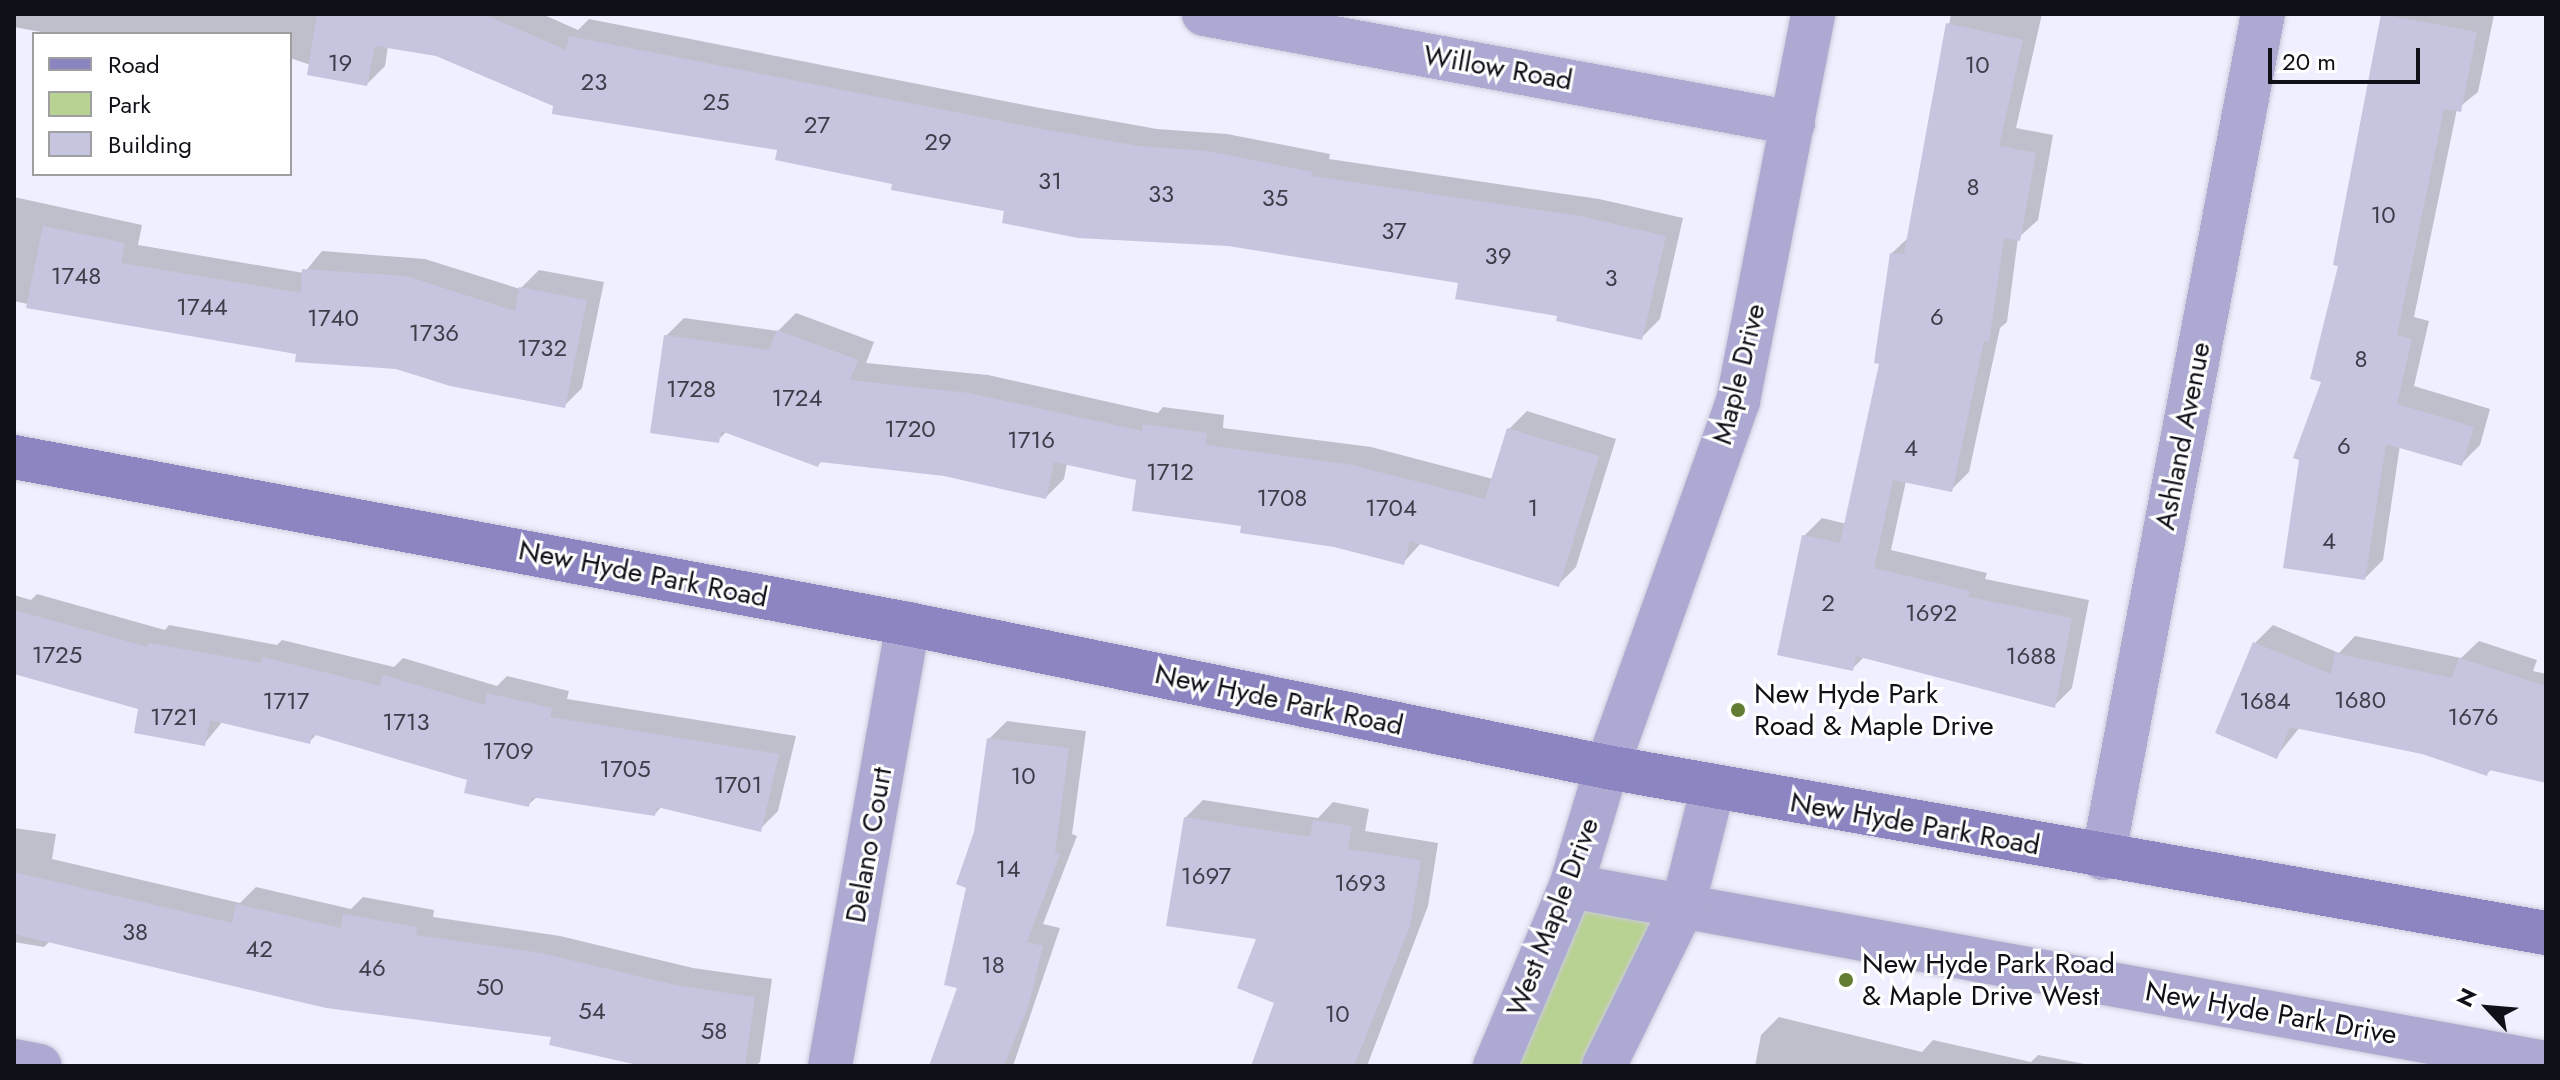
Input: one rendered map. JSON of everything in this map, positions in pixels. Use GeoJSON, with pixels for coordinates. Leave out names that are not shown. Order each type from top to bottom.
{"type":"FeatureCollection","features":[{"type":"Feature","properties":{"kind":"main road","name":"New Hyde Park Road"},"geometry":{"type":"LineString","coordinates":[[14,457],[908,624],[1713,787],[2103,858],[2546,933]]}},
{"type":"Feature","properties":{"kind":"street","name":"Willow Road"},"geometry":{"type":"LineString","coordinates":[[1204,14],[1793,123]]}},
{"type":"Feature","properties":{"kind":"street","name":"Maple Drive"},"geometry":{"type":"LineString","coordinates":[[1607,767],[1738,401],[1813,14]]}},
{"type":"Feature","properties":{"kind":"street","name":"Ashland Avenue"},"geometry":{"type":"LineString","coordinates":[[2103,858],[2263,14]]}},
{"type":"Feature","properties":{"kind":"street","name":"Delano Court"},"geometry":{"type":"LineString","coordinates":[[830,1066],[908,624]]}},
{"type":"Feature","properties":{"kind":"street","name":"West Maple Drive"},"geometry":{"type":"LineString","coordinates":[[1495,1066],[1571,886],[1607,767]]}},
{"type":"Feature","properties":{"kind":"street"},"geometry":{"type":"LineString","coordinates":[[1604,1066],[1683,906],[1713,787]]}},
{"type":"Feature","properties":{"kind":"street","name":"New Hyde Park Drive"},"geometry":{"type":"LineString","coordinates":[[1571,886],[2546,1063]]}},
{"type":"Feature","properties":{"kind":"street"},"geometry":{"type":"LineString","coordinates":[[14,1061],[40,1066]]}},
{"type":"Feature","properties":{"kind":"green space"},"geometry":{"type":"Polygon","coordinates":[[[1575,898],[1673,914],[1595,1066],[1506,1066],[1575,898]]]}},
{"type":"Feature","properties":{"kind":"building"},"geometry":{"type":"Polygon","coordinates":[[[317,14],[483,14],[566,50],[569,36],[1021,125],[1138,146],[1208,151],[1313,172],[1312,176],[1580,216],[1666,236],[1642,340],[1556,321],[1557,316],[1455,299],[1458,283],[1228,246],[1078,238],[1002,223],[1004,211],[891,190],[892,184],[775,160],[777,150],[552,114],[553,106],[436,56],[375,46],[367,86],[307,75],[317,14]]]}},
{"type":"Feature","properties":{"kind":"building"},"geometry":{"type":"Polygon","coordinates":[[[2381,14],[2477,32],[2461,112],[2444,109],[2397,335],[2412,339],[2397,404],[2474,427],[2462,466],[2386,444],[2365,580],[2283,568],[2299,460],[2293,458],[2321,382],[2310,379],[2338,266],[2333,265],[2381,14]]]}},
{"type":"Feature","properties":{"kind":"building"},"geometry":{"type":"Polygon","coordinates":[[[1946,23],[2023,40],[1999,146],[2036,153],[2020,241],[2004,238],[1989,342],[1984,341],[1952,492],[1893,480],[1874,568],[1970,591],[1968,597],[2072,618],[2055,708],[1856,656],[1853,671],[1777,655],[1802,535],[1840,543],[1879,364],[1874,363],[1890,253],[1904,254],[1946,23]]]}},
{"type":"Feature","properties":{"kind":"building"},"geometry":{"type":"Polygon","coordinates":[[[43,226],[125,243],[121,263],[301,293],[302,269],[406,276],[515,311],[519,287],[587,300],[565,408],[450,386],[396,369],[295,362],[296,354],[26,308],[43,226]]]}},
{"type":"Feature","properties":{"kind":"building"},"geometry":{"type":"Polygon","coordinates":[[[777,330],[858,360],[850,380],[969,393],[1142,431],[1143,424],[1207,433],[1206,445],[1352,465],[1485,499],[1507,428],[1599,456],[1559,587],[1410,541],[1404,565],[1334,547],[1240,533],[1241,526],[1132,511],[1136,480],[1054,462],[1046,499],[944,476],[820,462],[818,467],[721,431],[719,443],[650,433],[664,335],[769,350],[777,330]]]}},
{"type":"Feature","properties":{"kind":"building"},"geometry":{"type":"Polygon","coordinates":[[[14,610],[148,647],[149,643],[261,663],[263,657],[380,686],[383,675],[485,705],[487,693],[552,708],[550,717],[779,754],[761,832],[657,807],[655,816],[531,797],[529,807],[464,793],[467,780],[312,734],[310,744],[210,720],[205,746],[134,733],[138,709],[14,674],[14,610]]]}},
{"type":"Feature","properties":{"kind":"building"},"geometry":{"type":"Polygon","coordinates":[[[2253,642],[2331,674],[2335,653],[2452,678],[2459,658],[2546,686],[2546,783],[2489,770],[2487,776],[2422,754],[2290,727],[2277,759],[2215,733],[2253,642]]]}},
{"type":"Feature","properties":{"kind":"building"},"geometry":{"type":"Polygon","coordinates":[[[987,738],[1069,748],[1055,852],[1060,854],[1027,942],[1043,946],[1029,1004],[1004,1066],[929,1066],[957,988],[944,985],[966,888],[956,884],[974,832],[987,738]]]}},
{"type":"Feature","properties":{"kind":"building"},"geometry":{"type":"Polygon","coordinates":[[[1184,817],[1310,837],[1313,820],[1352,826],[1348,849],[1421,860],[1410,926],[1354,1066],[1251,1066],[1274,1003],[1237,988],[1256,939],[1166,926],[1184,817]]]}},
{"type":"Feature","properties":{"kind":"building"},"geometry":{"type":"Polygon","coordinates":[[[14,872],[232,923],[236,904],[341,928],[343,914],[417,927],[416,935],[541,953],[675,985],[755,997],[745,1066],[642,1066],[549,1045],[551,1037],[326,1008],[14,934],[14,872]]]}},
{"type":"Feature","properties":{"kind":"place","name":"New Hyde Park Road & Maple Drive"},"geometry":{"type":"Point","coordinates":[1738,710]}},
{"type":"Feature","properties":{"kind":"place","name":"New Hyde Park Road & Maple Drive West"},"geometry":{"type":"Point","coordinates":[1846,980]}}]}
